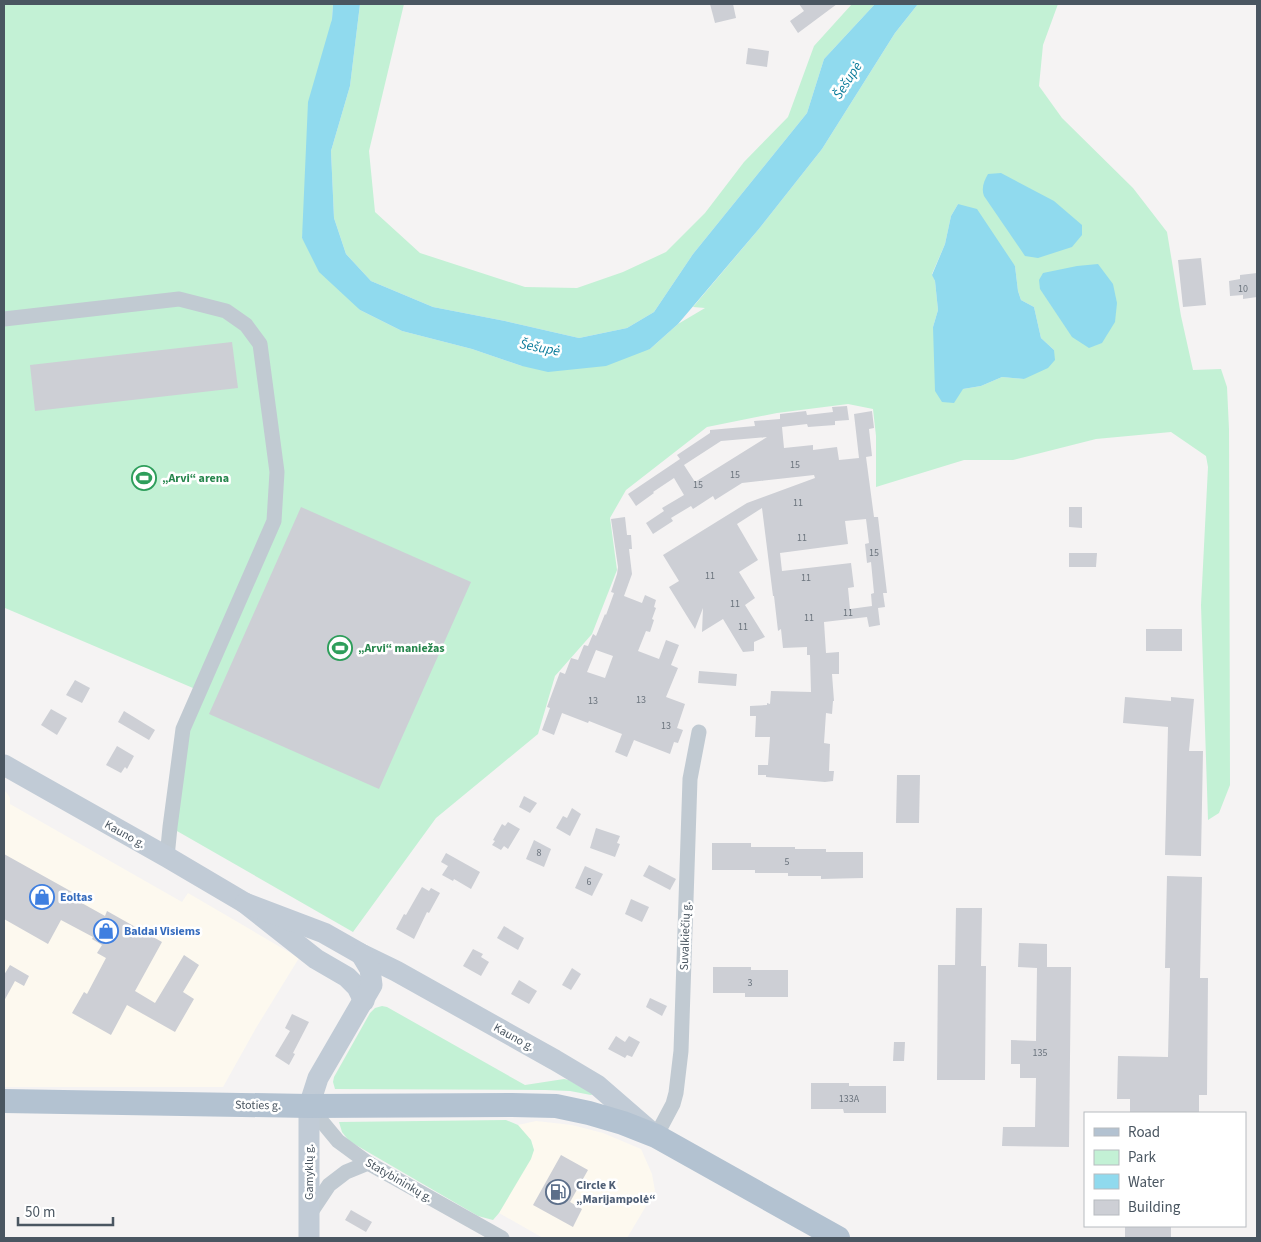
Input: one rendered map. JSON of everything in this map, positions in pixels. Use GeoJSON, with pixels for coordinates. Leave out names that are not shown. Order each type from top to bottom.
{"type":"FeatureCollection","features":[{"type":"Feature","properties":{"kind":"main road","name":"Kauno g."},"geometry":{"type":"LineString","coordinates":[[4,765],[245,903],[316,959],[347,977],[357,987],[364,1001]]}},
{"type":"Feature","properties":{"kind":"main road","name":"Kauno g."},"geometry":{"type":"LineString","coordinates":[[245,903],[324,933],[555,1060],[597,1085],[656,1136]]}},
{"type":"Feature","properties":{"kind":"main road"},"geometry":{"type":"LineString","coordinates":[[309,1106],[318,1078],[372,985],[370,969],[361,954]]}},
{"type":"Feature","properties":{"kind":"main road","name":"Stoties g."},"geometry":{"type":"LineString","coordinates":[[4,1101],[309,1106],[512,1105]]}},
{"type":"Feature","properties":{"kind":"main road","name":"Kauno g."},"geometry":{"type":"LineString","coordinates":[[512,1105],[556,1106],[589,1113],[623,1123],[656,1136],[838,1238]]}},
{"type":"Feature","properties":{"kind":"main road","name":"Gamyklų g."},"geometry":{"type":"LineString","coordinates":[[308,1238],[309,1106]]}},
{"type":"Feature","properties":{"kind":"street"},"geometry":{"type":"LineString","coordinates":[[4,318],[179,299],[226,311],[246,325],[260,344],[277,472],[274,521],[183,730],[167,857]]}},
{"type":"Feature","properties":{"kind":"street","name":"Suvalkiečių g."},"geometry":{"type":"LineString","coordinates":[[656,1136],[673,1104],[681,1051],[690,779],[699,732]]}},
{"type":"Feature","properties":{"kind":"street","name":"Statybininkų g."},"geometry":{"type":"LineString","coordinates":[[309,1106],[338,1141],[368,1163],[502,1238]]}},
{"type":"Feature","properties":{"kind":"street"},"geometry":{"type":"LineString","coordinates":[[309,1216],[330,1185],[346,1172],[368,1163]]}},
{"type":"Feature","properties":{"kind":"shaded area"},"geometry":{"type":"Polygon","coordinates":[[[4,790],[10,798],[10,804],[182,902],[188,893],[299,958],[256,1028],[223,1087],[4,1087],[4,790]]]}},
{"type":"Feature","properties":{"kind":"shaded area"},"geometry":{"type":"Polygon","coordinates":[[[536,1121],[572,1125],[603,1133],[641,1149],[652,1174],[655,1191],[627,1238],[543,1238],[499,1213],[534,1150],[531,1140],[518,1125],[536,1121]]]}},
{"type":"Feature","properties":{"kind":"green space"},"geometry":{"type":"Polygon","coordinates":[[[4,4],[333,4],[302,238],[360,310],[402,331],[472,349],[522,366],[650,349],[678,324],[705,308],[693,307],[758,230],[822,149],[895,33],[918,4],[1058,4],[1043,45],[1039,86],[1062,118],[1133,188],[1167,232],[1181,316],[1193,370],[1221,369],[1227,387],[1229,429],[1230,785],[1219,813],[1208,820],[1201,605],[1208,467],[1206,456],[1171,432],[1096,439],[1013,460],[964,460],[876,487],[876,436],[873,409],[848,404],[777,413],[707,427],[626,490],[610,518],[617,570],[592,634],[555,676],[538,734],[436,818],[353,932],[170,827],[183,729],[200,691],[4,609],[4,4]],[[958,204],[951,216],[945,244],[932,274],[935,281],[938,310],[933,327],[963,389],[981,386],[1002,377],[1024,379],[1054,350],[1041,338],[1034,307],[1021,300],[1015,266],[958,204]]]}},
{"type":"Feature","properties":{"kind":"green space"},"geometry":{"type":"Polygon","coordinates":[[[360,4],[404,4],[369,151],[375,212],[420,253],[525,287],[577,288],[623,272],[666,252],[705,213],[744,162],[788,117],[814,46],[852,4],[875,4],[824,59],[807,113],[693,254],[654,312],[627,328],[579,338],[433,307],[371,281],[346,254],[334,218],[331,151],[350,86],[360,4]]]}},
{"type":"Feature","properties":{"kind":"green space"},"geometry":{"type":"Polygon","coordinates":[[[387,1007],[525,1085],[564,1079],[593,1094],[545,1090],[335,1089],[334,1077],[370,1013],[375,1008],[387,1007]]]}},
{"type":"Feature","properties":{"kind":"green space"},"geometry":{"type":"Polygon","coordinates":[[[506,1120],[518,1125],[531,1140],[534,1150],[531,1159],[493,1220],[478,1216],[349,1141],[342,1132],[339,1122],[506,1120]]]}},
{"type":"Feature","properties":{"kind":"water","name":"Šešupė"},"geometry":{"type":"Polygon","coordinates":[[[333,4],[360,4],[350,86],[331,151],[334,218],[346,254],[371,281],[433,307],[579,338],[627,328],[654,312],[693,254],[807,113],[824,59],[875,4],[918,4],[895,33],[822,149],[758,230],[678,324],[650,349],[606,366],[548,372],[522,366],[472,349],[402,331],[360,310],[319,272],[302,238],[308,102],[332,19],[333,4]]]}},
{"type":"Feature","properties":{"kind":"water"},"geometry":{"type":"Polygon","coordinates":[[[1001,173],[1054,201],[1082,225],[1082,235],[1072,247],[1038,258],[1025,256],[984,196],[983,185],[988,174],[1001,173]]]}},
{"type":"Feature","properties":{"kind":"water"},"geometry":{"type":"Polygon","coordinates":[[[958,204],[977,209],[1015,266],[1021,300],[1034,307],[1041,338],[1054,350],[1055,360],[1048,368],[1024,379],[1002,377],[981,386],[963,389],[954,403],[942,402],[935,391],[933,327],[938,310],[935,281],[932,275],[945,244],[951,216],[958,204]]]}},
{"type":"Feature","properties":{"kind":"water"},"geometry":{"type":"Polygon","coordinates":[[[1098,264],[1113,284],[1117,303],[1115,322],[1102,343],[1089,348],[1072,337],[1040,289],[1039,280],[1043,273],[1098,264]]]}},
{"type":"Feature","properties":{"kind":"building"},"geometry":{"type":"Polygon","coordinates":[[[710,4],[733,4],[736,18],[715,23],[710,4]]]}},
{"type":"Feature","properties":{"kind":"building"},"geometry":{"type":"Polygon","coordinates":[[[799,4],[837,4],[798,33],[790,21],[804,11],[799,4]]]}},
{"type":"Feature","properties":{"kind":"building"},"geometry":{"type":"Polygon","coordinates":[[[748,48],[769,51],[767,67],[746,64],[748,48]]]}},
{"type":"Feature","properties":{"kind":"building"},"geometry":{"type":"Polygon","coordinates":[[[1201,258],[1206,305],[1183,307],[1178,260],[1201,258]]]}},
{"type":"Feature","properties":{"kind":"building"},"geometry":{"type":"Polygon","coordinates":[[[1257,273],[1257,297],[1243,299],[1243,295],[1230,296],[1229,281],[1240,279],[1240,275],[1257,273]]]}},
{"type":"Feature","properties":{"kind":"building"},"geometry":{"type":"Polygon","coordinates":[[[232,342],[238,388],[35,411],[30,365],[232,342]]]}},
{"type":"Feature","properties":{"kind":"building"},"geometry":{"type":"Polygon","coordinates":[[[847,406],[849,420],[835,421],[835,425],[808,427],[807,424],[782,427],[784,448],[813,445],[813,450],[837,447],[839,460],[859,458],[854,414],[872,411],[874,428],[869,429],[872,456],[866,457],[874,517],[878,517],[887,593],[883,593],[885,607],[878,608],[880,625],[869,627],[867,617],[824,622],[826,653],[839,652],[839,674],[832,674],[834,701],[832,714],[826,713],[824,743],[830,744],[829,771],[834,771],[833,781],[766,777],[766,775],[758,775],[758,765],[768,765],[770,737],[755,737],[756,716],[750,716],[750,706],[770,704],[771,691],[811,692],[810,655],[807,655],[807,647],[783,648],[781,629],[778,631],[762,508],[737,524],[758,560],[739,572],[755,598],[745,605],[765,637],[754,642],[754,651],[743,652],[723,619],[702,632],[703,608],[695,629],[669,587],[679,581],[663,555],[747,503],[815,478],[814,475],[742,483],[715,500],[713,496],[693,509],[691,506],[671,518],[673,521],[653,534],[646,523],[664,511],[662,508],[684,495],[674,478],[636,506],[628,494],[680,459],[677,455],[710,433],[710,430],[755,426],[754,421],[780,419],[780,414],[806,411],[807,415],[833,412],[832,407],[847,406]],[[767,437],[721,441],[684,465],[695,482],[767,437]],[[866,519],[845,521],[848,544],[780,553],[782,571],[851,563],[854,587],[848,588],[850,609],[872,606],[871,594],[874,593],[871,562],[867,563],[865,544],[869,543],[866,519]]]}},
{"type":"Feature","properties":{"kind":"building","name":"„Arvi“ maniežas"},"geometry":{"type":"Polygon","coordinates":[[[301,507],[471,582],[379,789],[209,714],[301,507]]]}},
{"type":"Feature","properties":{"kind":"building"},"geometry":{"type":"Polygon","coordinates":[[[1069,507],[1082,507],[1082,528],[1069,527],[1069,507]]]}},
{"type":"Feature","properties":{"kind":"building"},"geometry":{"type":"Polygon","coordinates":[[[625,517],[627,535],[631,535],[632,549],[629,549],[632,574],[624,596],[642,603],[645,595],[656,600],[654,607],[656,608],[652,619],[654,620],[650,632],[646,631],[638,651],[659,659],[666,640],[679,645],[671,665],[678,668],[666,697],[685,704],[677,728],[683,730],[678,743],[674,742],[670,754],[634,740],[627,757],[615,752],[622,734],[562,713],[554,735],[542,730],[550,708],[547,707],[560,672],[565,674],[571,658],[578,660],[584,645],[588,646],[593,634],[596,636],[614,593],[611,592],[618,567],[611,519],[625,517]],[[596,650],[587,672],[605,678],[613,656],[596,650]]]}},
{"type":"Feature","properties":{"kind":"building"},"geometry":{"type":"Polygon","coordinates":[[[1069,553],[1097,553],[1096,567],[1069,567],[1069,553]]]}},
{"type":"Feature","properties":{"kind":"building"},"geometry":{"type":"Polygon","coordinates":[[[1146,629],[1182,629],[1182,651],[1146,651],[1146,629]]]}},
{"type":"Feature","properties":{"kind":"building"},"geometry":{"type":"Polygon","coordinates":[[[699,671],[737,674],[736,686],[698,683],[699,671]]]}},
{"type":"Feature","properties":{"kind":"building"},"geometry":{"type":"Polygon","coordinates":[[[75,680],[90,688],[82,703],[66,695],[75,680]]]}},
{"type":"Feature","properties":{"kind":"building"},"geometry":{"type":"Polygon","coordinates":[[[1125,697],[1171,701],[1171,697],[1194,699],[1189,751],[1203,751],[1201,856],[1165,855],[1168,727],[1123,723],[1125,697]]]}},
{"type":"Feature","properties":{"kind":"building"},"geometry":{"type":"Polygon","coordinates":[[[51,709],[67,718],[57,735],[41,725],[51,709]]]}},
{"type":"Feature","properties":{"kind":"building"},"geometry":{"type":"Polygon","coordinates":[[[124,711],[155,730],[149,740],[118,722],[124,711]]]}},
{"type":"Feature","properties":{"kind":"building"},"geometry":{"type":"Polygon","coordinates":[[[117,746],[134,756],[127,769],[125,767],[121,773],[106,765],[117,746]]]}},
{"type":"Feature","properties":{"kind":"building"},"geometry":{"type":"Polygon","coordinates":[[[897,775],[920,775],[919,823],[896,823],[897,775]]]}},
{"type":"Feature","properties":{"kind":"building"},"geometry":{"type":"Polygon","coordinates":[[[524,796],[537,803],[530,813],[519,807],[524,796]]]}},
{"type":"Feature","properties":{"kind":"building"},"geometry":{"type":"Polygon","coordinates":[[[572,808],[581,814],[570,836],[556,828],[563,816],[567,818],[572,808]]]}},
{"type":"Feature","properties":{"kind":"building"},"geometry":{"type":"Polygon","coordinates":[[[508,822],[520,829],[508,849],[504,846],[501,850],[492,845],[495,841],[493,840],[502,824],[505,826],[508,822]]]}},
{"type":"Feature","properties":{"kind":"building"},"geometry":{"type":"Polygon","coordinates":[[[596,828],[620,836],[617,843],[620,844],[615,857],[590,848],[596,828]]]}},
{"type":"Feature","properties":{"kind":"building"},"geometry":{"type":"Polygon","coordinates":[[[534,840],[551,849],[544,867],[526,859],[534,840]]]}},
{"type":"Feature","properties":{"kind":"building"},"geometry":{"type":"Polygon","coordinates":[[[712,843],[751,843],[751,847],[795,847],[795,849],[826,849],[826,852],[863,852],[863,878],[821,879],[821,876],[788,876],[788,873],[755,873],[755,870],[712,870],[712,843]]]}},
{"type":"Feature","properties":{"kind":"building"},"geometry":{"type":"Polygon","coordinates":[[[446,853],[480,872],[471,889],[454,879],[453,881],[442,875],[448,866],[441,862],[446,853]]]}},
{"type":"Feature","properties":{"kind":"building"},"geometry":{"type":"Polygon","coordinates":[[[4,854],[74,893],[71,897],[105,916],[107,911],[162,942],[135,991],[155,1003],[184,955],[199,965],[183,992],[194,999],[175,1032],[127,1005],[111,1035],[72,1013],[84,992],[87,994],[106,958],[97,953],[102,945],[92,939],[93,937],[61,920],[48,944],[4,919],[4,854]]]}},
{"type":"Feature","properties":{"kind":"building"},"geometry":{"type":"Polygon","coordinates":[[[649,865],[676,879],[670,890],[643,876],[649,865]]]}},
{"type":"Feature","properties":{"kind":"building"},"geometry":{"type":"Polygon","coordinates":[[[585,866],[603,874],[592,896],[575,888],[585,866]]]}},
{"type":"Feature","properties":{"kind":"building"},"geometry":{"type":"Polygon","coordinates":[[[1167,876],[1202,877],[1200,978],[1208,978],[1207,1095],[1199,1095],[1199,1112],[1130,1112],[1130,1099],[1117,1099],[1118,1056],[1168,1057],[1170,968],[1165,968],[1167,876]]]}},
{"type":"Feature","properties":{"kind":"building"},"geometry":{"type":"Polygon","coordinates":[[[422,887],[429,891],[431,888],[440,893],[429,913],[427,912],[414,939],[396,929],[422,887]]]}},
{"type":"Feature","properties":{"kind":"building"},"geometry":{"type":"Polygon","coordinates":[[[631,899],[649,907],[642,922],[625,914],[631,899]]]}},
{"type":"Feature","properties":{"kind":"building"},"geometry":{"type":"Polygon","coordinates":[[[956,908],[982,908],[981,966],[986,966],[985,1080],[937,1080],[938,965],[955,965],[956,908]]]}},
{"type":"Feature","properties":{"kind":"building"},"geometry":{"type":"Polygon","coordinates":[[[504,926],[524,938],[518,950],[497,938],[504,926]]]}},
{"type":"Feature","properties":{"kind":"building"},"geometry":{"type":"Polygon","coordinates":[[[1019,943],[1047,944],[1047,967],[1071,967],[1069,1147],[1002,1146],[1003,1127],[1035,1127],[1036,1078],[1020,1078],[1020,1064],[1011,1064],[1011,1040],[1036,1041],[1037,968],[1018,967],[1019,943]]]}},
{"type":"Feature","properties":{"kind":"building"},"geometry":{"type":"Polygon","coordinates":[[[473,949],[483,954],[481,957],[489,962],[481,976],[463,966],[473,949]]]}},
{"type":"Feature","properties":{"kind":"building"},"geometry":{"type":"Polygon","coordinates":[[[10,965],[29,976],[24,986],[15,981],[4,1001],[4,975],[10,965]]]}},
{"type":"Feature","properties":{"kind":"building"},"geometry":{"type":"Polygon","coordinates":[[[713,967],[751,967],[751,970],[788,970],[788,997],[745,997],[745,993],[713,993],[713,967]]]}},
{"type":"Feature","properties":{"kind":"building"},"geometry":{"type":"Polygon","coordinates":[[[572,968],[581,974],[571,990],[562,985],[572,968]]]}},
{"type":"Feature","properties":{"kind":"building"},"geometry":{"type":"Polygon","coordinates":[[[519,980],[537,991],[529,1004],[511,994],[519,980]]]}},
{"type":"Feature","properties":{"kind":"building"},"geometry":{"type":"Polygon","coordinates":[[[650,998],[667,1006],[662,1016],[646,1007],[650,998]]]}},
{"type":"Feature","properties":{"kind":"building"},"geometry":{"type":"Polygon","coordinates":[[[292,1014],[309,1022],[289,1065],[275,1056],[290,1031],[285,1028],[292,1014]]]}},
{"type":"Feature","properties":{"kind":"building"},"geometry":{"type":"Polygon","coordinates":[[[616,1036],[625,1042],[629,1036],[640,1042],[632,1057],[627,1055],[625,1058],[608,1049],[616,1036]]]}},
{"type":"Feature","properties":{"kind":"building"},"geometry":{"type":"Polygon","coordinates":[[[894,1042],[905,1042],[904,1061],[893,1061],[894,1042]]]}},
{"type":"Feature","properties":{"kind":"building"},"geometry":{"type":"Polygon","coordinates":[[[811,1083],[849,1083],[849,1086],[886,1086],[886,1113],[844,1113],[843,1109],[811,1109],[811,1083]]]}},
{"type":"Feature","properties":{"kind":"building","name":"Circle K „Marijampolė“"},"geometry":{"type":"Polygon","coordinates":[[[561,1155],[588,1170],[570,1202],[582,1209],[573,1227],[533,1205],[561,1155]]]}},
{"type":"Feature","properties":{"kind":"building"},"geometry":{"type":"Polygon","coordinates":[[[351,1210],[372,1222],[366,1232],[345,1220],[351,1210]]]}},
{"type":"Feature","properties":{"kind":"building"},"geometry":{"type":"Polygon","coordinates":[[[1125,1227],[1171,1227],[1171,1238],[1125,1238],[1125,1227]]]}},
{"type":"Feature","properties":{"kind":"place","name":"„Arvi“ arena"},"geometry":{"type":"Point","coordinates":[144,478]}},
{"type":"Feature","properties":{"kind":"place","name":"„Arvi“ maniežas"},"geometry":{"type":"Point","coordinates":[340,648]}},
{"type":"Feature","properties":{"kind":"place","name":"Eoltas"},"geometry":{"type":"Point","coordinates":[42,897]}},
{"type":"Feature","properties":{"kind":"place","name":"Baldai Visiems"},"geometry":{"type":"Point","coordinates":[106,931]}},
{"type":"Feature","properties":{"kind":"place","name":"Circle K „Marijampolė“"},"geometry":{"type":"Point","coordinates":[558,1192]}}]}
